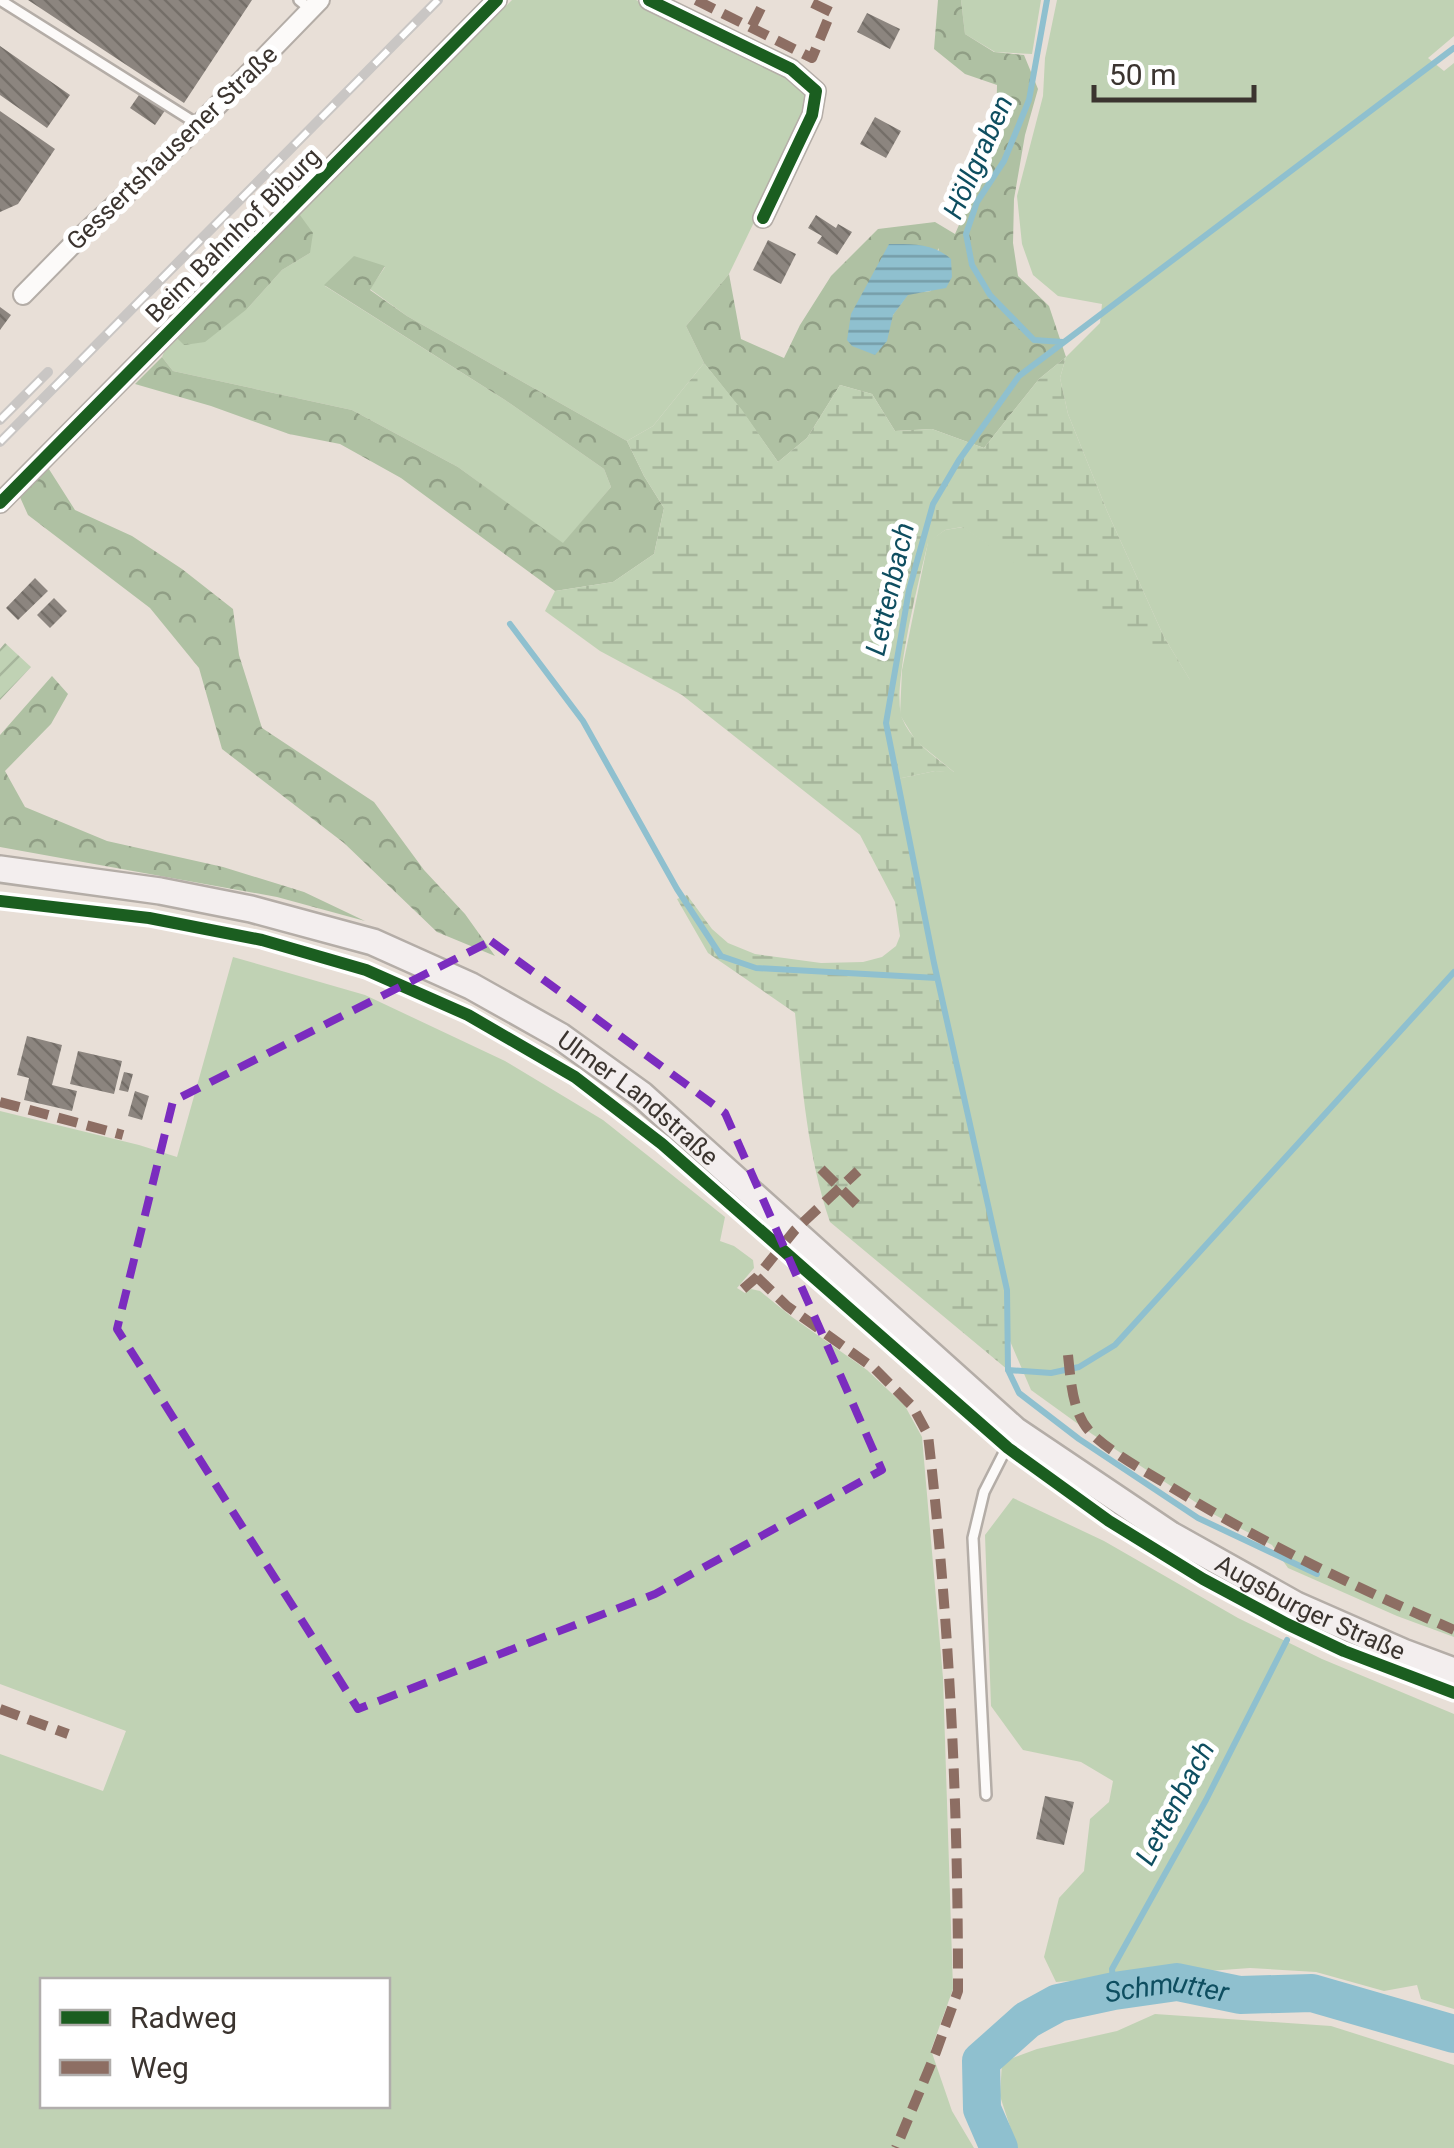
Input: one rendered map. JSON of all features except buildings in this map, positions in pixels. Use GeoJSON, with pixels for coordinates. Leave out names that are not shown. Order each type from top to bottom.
{"type":"FeatureCollection","features":[{"type":"Feature","properties":{"kind":"main road","name":"Ulmer Landstraße"},"geometry":{"type":"LineString","coordinates":[[0,869],[251,908],[373,942],[471,986],[560,1036],[642,1095],[1015,1430],[1171,1534]]}},
{"type":"Feature","properties":{"kind":"main road","name":"Augsburger Straße"},"geometry":{"type":"LineString","coordinates":[[1171,1534],[1303,1609],[1454,1671]]}},
{"type":"Feature","properties":{"kind":"street","name":"Beim Bahnhof Biburg"},"geometry":{"type":"LineString","coordinates":[[0,503],[497,0]]}},
{"type":"Feature","properties":{"kind":"street"},"geometry":{"type":"LineString","coordinates":[[649,0],[791,68],[816,92],[812,115],[762,218]]}},
{"type":"Feature","properties":{"kind":"street","name":"Gessertshausener Straße"},"geometry":{"type":"LineString","coordinates":[[22,296],[199,125],[310,3]]}},
{"type":"Feature","properties":{"kind":"lane"},"geometry":{"type":"LineString","coordinates":[[0,0],[199,125]]}},
{"type":"Feature","properties":{"kind":"lane"},"geometry":{"type":"LineString","coordinates":[[986,1794],[973,1538],[984,1492],[1015,1430]]}},
{"type":"Feature","properties":{"kind":"highlighted area"},"geometry":{"type":"Polygon","coordinates":[[[491,941],[725,1113],[882,1470],[655,1594],[358,1709],[117,1329],[173,1101],[491,941]]]}},
{"type":"Feature","properties":{"kind":"green space"},"geometry":{"type":"Polygon","coordinates":[[[512,0],[636,0],[735,46],[799,84],[807,98],[802,123],[729,274],[686,326],[704,363],[653,426],[627,441],[407,316],[370,289],[385,267],[325,286],[505,400],[604,469],[611,487],[563,544],[458,467],[352,410],[173,371],[162,357],[172,333],[247,309],[282,270],[310,253],[297,211],[512,0]]]}},
{"type":"Feature","properties":{"kind":"green space"},"geometry":{"type":"Polygon","coordinates":[[[938,0],[961,0],[965,34],[994,52],[1024,55],[1038,89],[1014,199],[1013,243],[1018,276],[1049,306],[1066,357],[1039,379],[984,448],[932,429],[895,431],[872,394],[840,385],[807,438],[778,462],[704,363],[686,326],[729,274],[741,339],[784,358],[831,276],[878,229],[935,222],[955,234],[996,141],[997,85],[965,74],[934,49],[938,0]],[[939,248],[893,315],[908,294],[931,291],[939,248]]]}},
{"type":"Feature","properties":{"kind":"green space"},"geometry":{"type":"Polygon","coordinates":[[[961,0],[1041,0],[1032,54],[995,52],[965,34],[961,0]]]}},
{"type":"Feature","properties":{"kind":"green space"},"geometry":{"type":"Polygon","coordinates":[[[1057,0],[1454,0],[1454,36],[1428,58],[1444,71],[1454,63],[1454,1637],[1288,1568],[1272,1545],[1215,1515],[1031,1390],[1007,1334],[963,1094],[897,779],[935,771],[954,772],[916,741],[900,715],[902,670],[928,542],[945,530],[963,527],[1190,680],[1164,637],[1068,414],[1060,378],[1066,357],[1100,323],[1102,304],[1058,296],[1033,275],[1022,244],[1017,196],[1043,96],[1045,58],[1057,0]]]}},
{"type":"Feature","properties":{"kind":"green space"},"geometry":{"type":"Polygon","coordinates":[[[297,211],[313,233],[310,253],[282,270],[247,309],[205,342],[184,345],[172,333],[297,211]]]}},
{"type":"Feature","properties":{"kind":"green space"},"geometry":{"type":"Polygon","coordinates":[[[354,256],[385,266],[370,290],[407,316],[627,441],[664,508],[654,554],[613,582],[555,591],[401,478],[340,444],[289,434],[135,384],[162,357],[173,371],[352,410],[458,467],[563,543],[611,487],[604,469],[505,400],[324,285],[354,256]]]}},
{"type":"Feature","properties":{"kind":"green space"},"geometry":{"type":"Polygon","coordinates":[[[1066,357],[1060,378],[1068,414],[1164,637],[1192,683],[962,527],[945,530],[928,543],[900,684],[906,727],[925,749],[955,773],[935,771],[897,779],[1007,1290],[1008,1370],[830,1222],[811,1145],[795,1013],[708,953],[677,899],[687,895],[712,929],[728,943],[755,954],[821,963],[863,962],[882,957],[896,946],[900,936],[895,902],[860,835],[682,695],[600,651],[545,611],[555,591],[613,582],[654,554],[664,508],[627,441],[653,426],[704,363],[778,462],[807,438],[840,385],[872,394],[895,431],[932,429],[984,448],[1039,379],[1066,357]]]}},
{"type":"Feature","properties":{"kind":"green space"},"geometry":{"type":"Polygon","coordinates":[[[47,466],[75,510],[132,536],[233,609],[239,655],[262,728],[374,802],[495,956],[437,932],[344,843],[222,749],[199,668],[150,608],[28,515],[19,495],[47,466]]]}},
{"type":"Feature","properties":{"kind":"green space"},"geometry":{"type":"Polygon","coordinates":[[[5,643],[31,667],[0,700],[0,649],[5,643]]]}},
{"type":"Feature","properties":{"kind":"green space"},"geometry":{"type":"Polygon","coordinates":[[[52,676],[68,694],[51,724],[5,771],[25,807],[107,841],[223,867],[304,892],[365,921],[277,897],[0,847],[0,735],[52,676]]]}},
{"type":"Feature","properties":{"kind":"green space"},"geometry":{"type":"Polygon","coordinates":[[[233,957],[365,995],[505,1061],[603,1120],[725,1217],[720,1241],[753,1260],[754,1268],[737,1288],[745,1293],[751,1289],[760,1291],[867,1370],[905,1406],[922,1437],[943,1678],[953,1989],[931,2050],[952,2111],[974,2148],[0,2148],[0,1754],[103,1791],[126,1731],[0,1684],[0,1111],[177,1157],[233,957]]]}},
{"type":"Feature","properties":{"kind":"green space"},"geometry":{"type":"Polygon","coordinates":[[[1013,1498],[1104,1541],[1238,1618],[1322,1659],[1454,1714],[1454,2009],[1421,1999],[1417,1985],[1384,1991],[1316,1972],[1250,1968],[1056,1982],[1044,1957],[1059,1898],[1084,1871],[1090,1819],[1109,1802],[1113,1781],[1081,1762],[1023,1750],[991,1706],[985,1535],[1013,1498]]]}},
{"type":"Feature","properties":{"kind":"green space"},"geometry":{"type":"Polygon","coordinates":[[[1155,2014],[1331,2026],[1454,2065],[1454,2148],[1017,2148],[1000,2096],[1002,2062],[1037,2049],[1117,2031],[1155,2014]]]}},
{"type":"Feature","properties":{"kind":"water"},"geometry":{"type":"Polygon","coordinates":[[[889,244],[937,250],[951,259],[952,277],[946,288],[908,295],[893,315],[887,341],[875,355],[847,340],[851,314],[889,244]]]}},
{"type":"Feature","properties":{"kind":"waterway","name":"Höllgraben"},"geometry":{"type":"LineString","coordinates":[[1047,0],[1029,100],[1004,161],[977,202],[966,234],[972,265],[990,295],[1034,340],[1063,342]]}},
{"type":"Feature","properties":{"kind":"waterway","name":"Lettenbach"},"geometry":{"type":"LineString","coordinates":[[1317,1574],[1198,1518],[1079,1439],[1019,1393],[1008,1370],[1007,1290],[934,963],[886,723],[909,590],[933,504],[1019,376],[1454,48]]}},
{"type":"Feature","properties":{"kind":"waterway"},"geometry":{"type":"LineString","coordinates":[[510,624],[583,721],[677,889],[721,956],[756,968],[937,978]]}},
{"type":"Feature","properties":{"kind":"waterway","name":"Lettenbach"},"geometry":{"type":"LineString","coordinates":[[1008,1370],[1051,1373],[1079,1367],[1115,1345],[1454,972]]}},
{"type":"Feature","properties":{"kind":"waterway","name":"Lettenbach"},"geometry":{"type":"LineString","coordinates":[[1114,1991],[1112,1969],[1206,1800],[1287,1640]]}},
{"type":"Feature","properties":{"kind":"waterway","name":"Schmutter"},"geometry":{"type":"LineString","coordinates":[[999,2148],[982,2109],[981,2061],[1027,2020],[1058,2003],[1177,1982],[1240,1995],[1312,1993],[1454,2034]]}},
{"type":"Feature","properties":{"kind":"railway"},"geometry":{"type":"LineString","coordinates":[[0,442],[438,0]]}},
{"type":"Feature","properties":{"kind":"railway"},"geometry":{"type":"LineString","coordinates":[[0,420],[48,372]]}},
{"type":"Feature","properties":{"kind":"marked path"},"geometry":{"type":"LineString","coordinates":[[696,0],[812,58],[831,12],[806,0]]}},
{"type":"Feature","properties":{"kind":"marked path"},"geometry":{"type":"LineString","coordinates":[[752,26],[765,0]]}},
{"type":"Feature","properties":{"kind":"marked path"},"geometry":{"type":"LineString","coordinates":[[0,1102],[123,1135]]}},
{"type":"Feature","properties":{"kind":"marked path"},"geometry":{"type":"LineString","coordinates":[[821,1169],[862,1210]]}},
{"type":"Feature","properties":{"kind":"marked path"},"geometry":{"type":"LineString","coordinates":[[743,1289],[795,1230],[858,1171]]}},
{"type":"Feature","properties":{"kind":"marked path"},"geometry":{"type":"LineString","coordinates":[[757,1277],[787,1306],[875,1369],[913,1407],[928,1435],[951,1709],[958,1991],[896,2148]]}},
{"type":"Feature","properties":{"kind":"marked path"},"geometry":{"type":"LineString","coordinates":[[1068,1355],[1080,1417],[1108,1447],[1273,1545],[1454,1630]]}},
{"type":"Feature","properties":{"kind":"marked path"},"geometry":{"type":"LineString","coordinates":[[0,1709],[68,1734]]}},
{"type":"Feature","properties":{"kind":"cycle path"},"geometry":{"type":"LineString","coordinates":[[0,503],[497,0]]}},
{"type":"Feature","properties":{"kind":"cycle path"},"geometry":{"type":"LineString","coordinates":[[649,0],[791,69],[816,91],[812,115],[763,218]]}},
{"type":"Feature","properties":{"kind":"cycle path"},"geometry":{"type":"LineString","coordinates":[[0,901],[149,918],[262,940],[366,970],[468,1015],[575,1077],[662,1144],[1008,1448],[1109,1521],[1203,1579],[1287,1624],[1344,1651],[1454,1693]]}}]}
